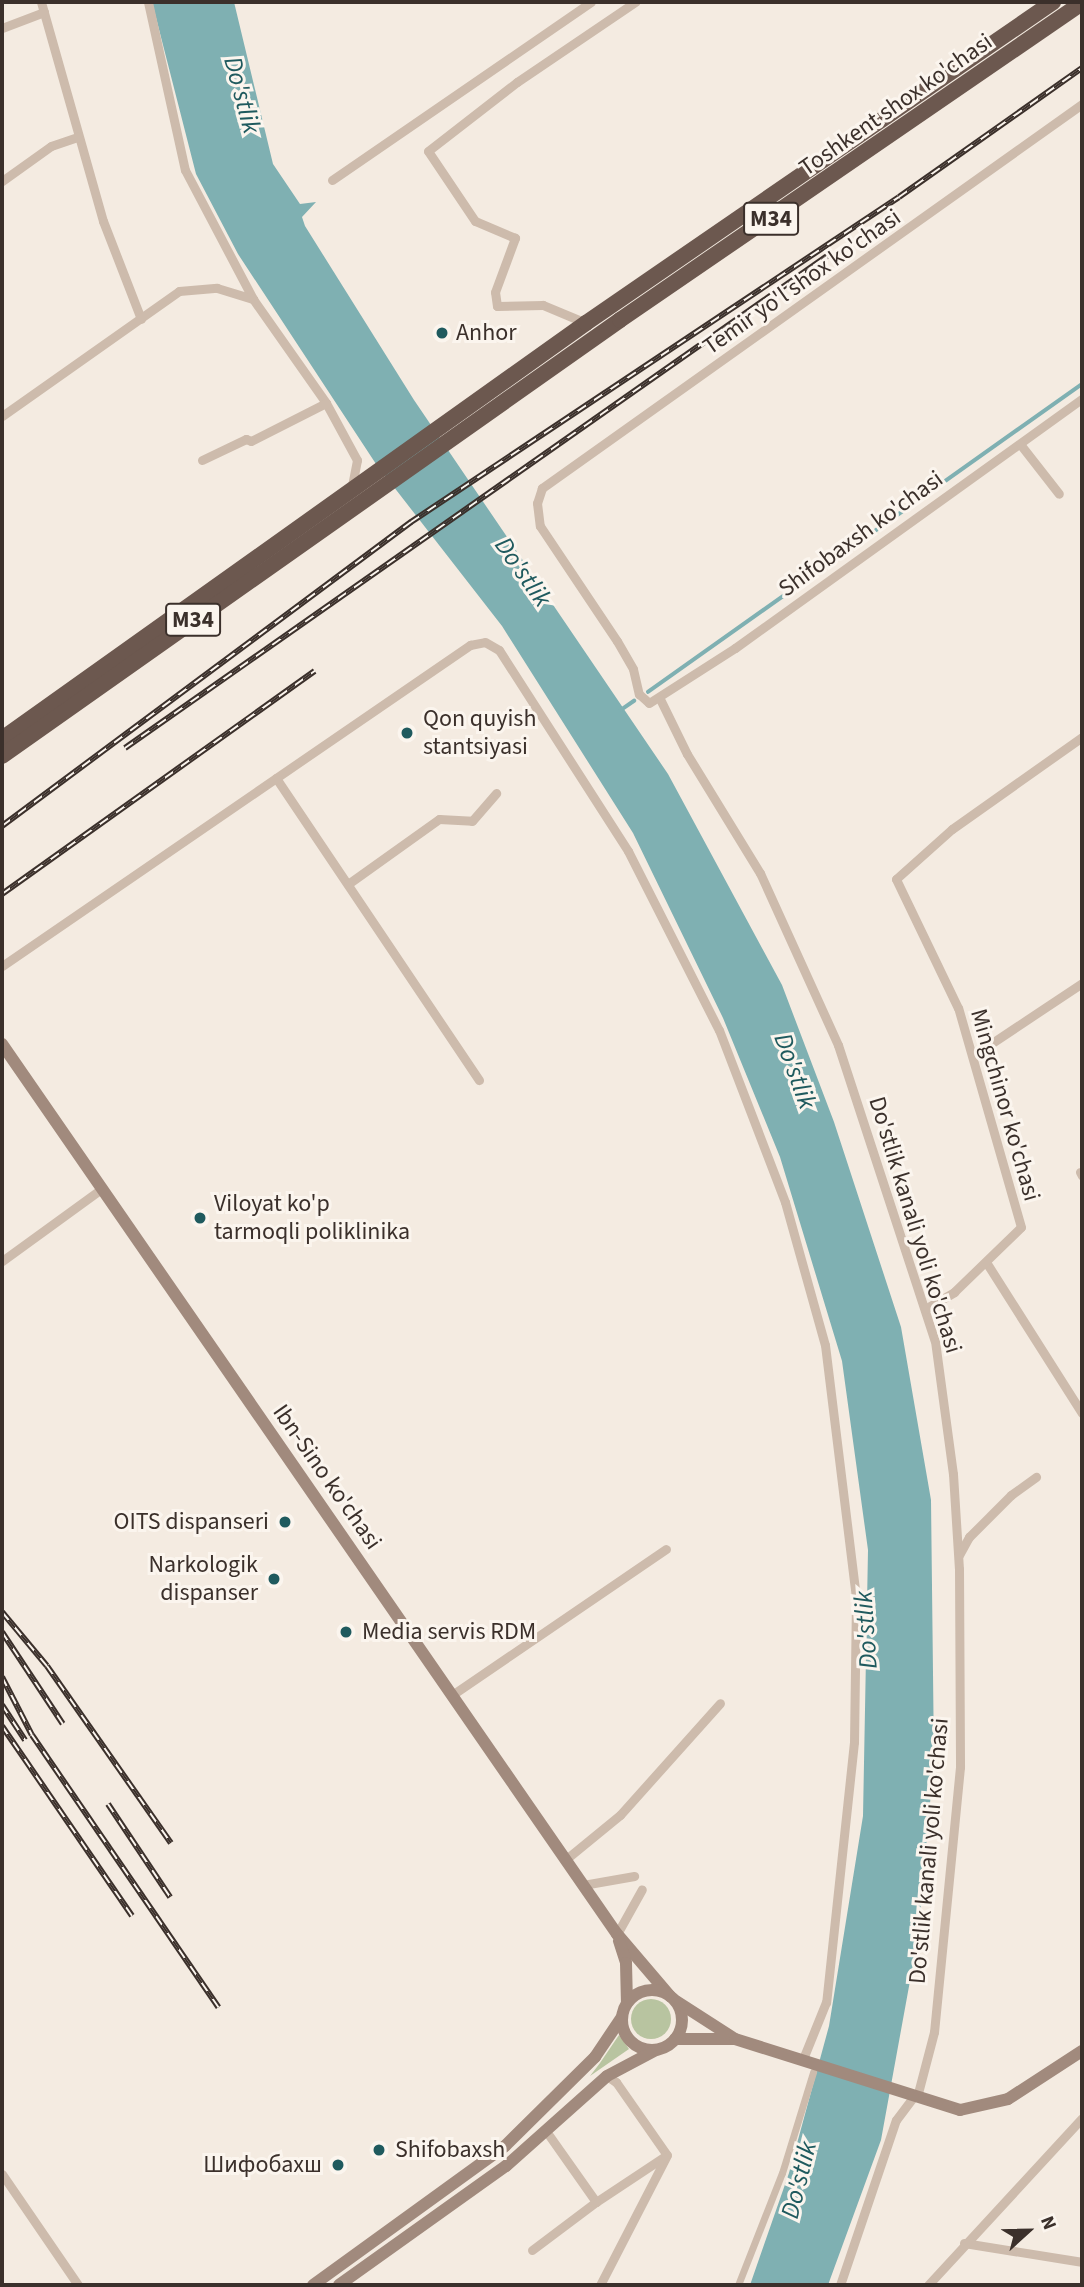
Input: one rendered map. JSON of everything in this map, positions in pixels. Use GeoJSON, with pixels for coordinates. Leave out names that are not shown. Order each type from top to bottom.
{"type":"FeatureCollection","features":[{"type":"Feature","properties":{"kind":"highway","name":"Toshkent shox ko'chasi"},"geometry":{"type":"LineString","coordinates":[[351,490],[586,323],[1053,2]]}},
{"type":"Feature","properties":{"kind":"highway","name":"Toshkent shox ko'chasi"},"geometry":{"type":"LineString","coordinates":[[2,756],[1082,3]]}},
{"type":"Feature","properties":{"kind":"highway","name":"M34"},"geometry":{"type":"LineString","coordinates":[[2,739],[351,490]]}},
{"type":"Feature","properties":{"kind":"main road","name":"Ibn-Sino ko'chasi"},"geometry":{"type":"LineString","coordinates":[[2,1044],[617,1934]]}},
{"type":"Feature","properties":{"kind":"main road"},"geometry":{"type":"LineString","coordinates":[[617,1934],[671,1997],[682,2019],[675,2039]]}},
{"type":"Feature","properties":{"kind":"main road"},"geometry":{"type":"LineString","coordinates":[[313,2285],[505,2146],[595,2057],[622,2017],[627,2003],[626,1963],[617,1934]]}},
{"type":"Feature","properties":{"kind":"main road"},"geometry":{"type":"LineString","coordinates":[[627,2003],[642,1992],[671,1997],[735,2039],[960,2110],[982,2108],[1018,2094],[1082,2050]]}},
{"type":"Feature","properties":{"kind":"main road"},"geometry":{"type":"LineString","coordinates":[[622,2017],[628,2037],[635,2045],[656,2050]]}},
{"type":"Feature","properties":{"kind":"main road"},"geometry":{"type":"LineString","coordinates":[[339,2285],[454,2205],[546,2131],[607,2076],[675,2039],[735,2039]]}},
{"type":"Feature","properties":{"kind":"street"},"geometry":{"type":"LineString","coordinates":[[41,2],[77,137],[141,319]]}},
{"type":"Feature","properties":{"kind":"street"},"geometry":{"type":"LineString","coordinates":[[148,2],[185,170],[253,299],[326,403],[356,460],[351,490]]}},
{"type":"Feature","properties":{"kind":"street"},"geometry":{"type":"LineString","coordinates":[[332,180],[591,2]]}},
{"type":"Feature","properties":{"kind":"street"},"geometry":{"type":"LineString","coordinates":[[586,323],[543,305],[497,306],[495,292],[515,238],[475,221],[428,151],[506,90],[635,2]]}},
{"type":"Feature","properties":{"kind":"street"},"geometry":{"type":"LineString","coordinates":[[2,28],[44,12]]}},
{"type":"Feature","properties":{"kind":"street","name":"Temir yo'l shox ko'chasi"},"geometry":{"type":"LineString","coordinates":[[660,699],[649,703],[639,694],[633,669],[617,641],[540,526],[537,503],[542,488],[1082,104]]}},
{"type":"Feature","properties":{"kind":"street"},"geometry":{"type":"LineString","coordinates":[[2,181],[51,146],[77,137]]}},
{"type":"Feature","properties":{"kind":"street"},"geometry":{"type":"LineString","coordinates":[[2,416],[179,291],[217,288],[253,299]]}},
{"type":"Feature","properties":{"kind":"street","name":"Shifobaxsh ko'chasi"},"geometry":{"type":"LineString","coordinates":[[660,699],[1082,399]]}},
{"type":"Feature","properties":{"kind":"street"},"geometry":{"type":"LineString","coordinates":[[202,460],[246,439],[251,442],[326,403]]}},
{"type":"Feature","properties":{"kind":"street"},"geometry":{"type":"LineString","coordinates":[[1020,443],[1059,494]]}},
{"type":"Feature","properties":{"kind":"street"},"geometry":{"type":"LineString","coordinates":[[2,967],[470,645],[485,642],[499,650],[628,851],[719,1030],[785,1202],[825,1345],[856,1600],[854,1742],[826,2002],[782,2173],[738,2285]]}},
{"type":"Feature","properties":{"kind":"street","name":"Do'stlik kanali yoli ko'chasi"},"geometry":{"type":"LineString","coordinates":[[660,699],[687,754],[760,873],[838,1045],[935,1341],[953,1474],[958,1556],[960,1767],[934,2032],[911,2095],[897,2120],[840,2285]]}},
{"type":"Feature","properties":{"kind":"street","name":"Mingchinor ko'chasi"},"geometry":{"type":"LineString","coordinates":[[925,1309],[954,1292],[1021,1227],[974,1055],[958,1008],[896,879],[952,830],[1082,737]]}},
{"type":"Feature","properties":{"kind":"street"},"geometry":{"type":"LineString","coordinates":[[276,778],[479,1080]]}},
{"type":"Feature","properties":{"kind":"street"},"geometry":{"type":"LineString","coordinates":[[348,884],[439,819],[472,821],[496,793]]}},
{"type":"Feature","properties":{"kind":"street"},"geometry":{"type":"LineString","coordinates":[[974,1055],[1082,983]]}},
{"type":"Feature","properties":{"kind":"street"},"geometry":{"type":"LineString","coordinates":[[2,1261],[101,1189]]}},
{"type":"Feature","properties":{"kind":"street"},"geometry":{"type":"LineString","coordinates":[[986,1262],[1082,1413]]}},
{"type":"Feature","properties":{"kind":"street"},"geometry":{"type":"LineString","coordinates":[[958,1556],[969,1537],[1011,1495],[1037,1477]]}},
{"type":"Feature","properties":{"kind":"street"},"geometry":{"type":"LineString","coordinates":[[452,1695],[666,1549]]}},
{"type":"Feature","properties":{"kind":"street"},"geometry":{"type":"LineString","coordinates":[[565,1860],[620,1815],[720,1703]]}},
{"type":"Feature","properties":{"kind":"street"},"geometry":{"type":"LineString","coordinates":[[583,1885],[634,1875]]}},
{"type":"Feature","properties":{"kind":"street"},"geometry":{"type":"LineString","coordinates":[[617,1934],[642,1889]]}},
{"type":"Feature","properties":{"kind":"street"},"geometry":{"type":"LineString","coordinates":[[607,2076],[616,2082],[667,2155]]}},
{"type":"Feature","properties":{"kind":"street"},"geometry":{"type":"LineString","coordinates":[[928,2285],[1082,2118]]}},
{"type":"Feature","properties":{"kind":"street"},"geometry":{"type":"LineString","coordinates":[[546,2131],[596,2202]]}},
{"type":"Feature","properties":{"kind":"street"},"geometry":{"type":"LineString","coordinates":[[531,2250],[596,2202],[667,2155]]}},
{"type":"Feature","properties":{"kind":"street"},"geometry":{"type":"LineString","coordinates":[[600,2285],[667,2155]]}},
{"type":"Feature","properties":{"kind":"street"},"geometry":{"type":"LineString","coordinates":[[2,2174],[74,2284]]}},
{"type":"Feature","properties":{"kind":"street"},"geometry":{"type":"LineString","coordinates":[[964,2243],[1082,2262]]}},
{"type":"Feature","properties":{"kind":"green space"},"geometry":{"type":"Polygon","coordinates":[[[651,1999],[665,2005],[671,2019],[665,2033],[651,2039],[637,2033],[631,2019],[637,2005],[651,1999]]]}},
{"type":"Feature","properties":{"kind":"green space"},"geometry":{"type":"Polygon","coordinates":[[[619,2035],[629,2049],[590,2076],[600,2063],[619,2035]]]}},
{"type":"Feature","properties":{"kind":"water","name":"Do'stlik"},"geometry":{"type":"Polygon","coordinates":[[[152,2],[234,2],[273,164],[300,204],[316,202],[302,217],[305,226],[414,400],[668,774],[782,985],[834,1122],[901,1327],[931,1500],[934,1759],[918,1937],[881,2140],[828,2285],[750,2285],[789,2173],[829,2026],[863,1816],[868,1550],[842,1361],[780,1157],[723,1018],[633,833],[502,626],[376,464],[238,254],[196,174],[152,2]]]}},
{"type":"Feature","properties":{"kind":"waterway"},"geometry":{"type":"LineString","coordinates":[[648,692],[1082,384]]}},
{"type":"Feature","properties":{"kind":"waterway"},"geometry":{"type":"LineString","coordinates":[[621,710],[634,701]]}},
{"type":"Feature","properties":{"kind":"railway"},"geometry":{"type":"LineString","coordinates":[[2,826],[411,522],[899,197],[1082,68]]}},
{"type":"Feature","properties":{"kind":"railway"},"geometry":{"type":"LineString","coordinates":[[125,748],[830,254]]}},
{"type":"Feature","properties":{"kind":"railway"},"geometry":{"type":"LineString","coordinates":[[2,894],[315,671]]}},
{"type":"Feature","properties":{"kind":"railway"},"geometry":{"type":"LineString","coordinates":[[2,1612],[47,1666],[171,1843]]}},
{"type":"Feature","properties":{"kind":"railway"},"geometry":{"type":"LineString","coordinates":[[2,1632],[63,1724]]}},
{"type":"Feature","properties":{"kind":"railway"},"geometry":{"type":"LineString","coordinates":[[2,1677],[32,1735],[218,2007]]}},
{"type":"Feature","properties":{"kind":"railway"},"geometry":{"type":"LineString","coordinates":[[2,1705],[25,1740]]}},
{"type":"Feature","properties":{"kind":"railway"},"geometry":{"type":"LineString","coordinates":[[2,1726],[132,1916]]}},
{"type":"Feature","properties":{"kind":"railway"},"geometry":{"type":"LineString","coordinates":[[108,1804],[170,1897]]}},
{"type":"Feature","properties":{"kind":"place","name":"Anhor"},"geometry":{"type":"Point","coordinates":[442,333]}},
{"type":"Feature","properties":{"kind":"place","name":"Qon quyish stantsiyasi"},"geometry":{"type":"Point","coordinates":[407,733]}},
{"type":"Feature","properties":{"kind":"place","name":"Viloyat ko'p tarmoqli poliklinika"},"geometry":{"type":"Point","coordinates":[200,1218]}},
{"type":"Feature","properties":{"kind":"place","name":"OITS dispanseri"},"geometry":{"type":"Point","coordinates":[285,1522]}},
{"type":"Feature","properties":{"kind":"place","name":"Narkologik dispanser"},"geometry":{"type":"Point","coordinates":[274,1579]}},
{"type":"Feature","properties":{"kind":"place","name":"Media servis RDM"},"geometry":{"type":"Point","coordinates":[346,1632]}},
{"type":"Feature","properties":{"kind":"place","name":"Shifobaxsh"},"geometry":{"type":"Point","coordinates":[379,2150]}},
{"type":"Feature","properties":{"kind":"place","name":"Шифобахш"},"geometry":{"type":"Point","coordinates":[338,2165]}}]}
